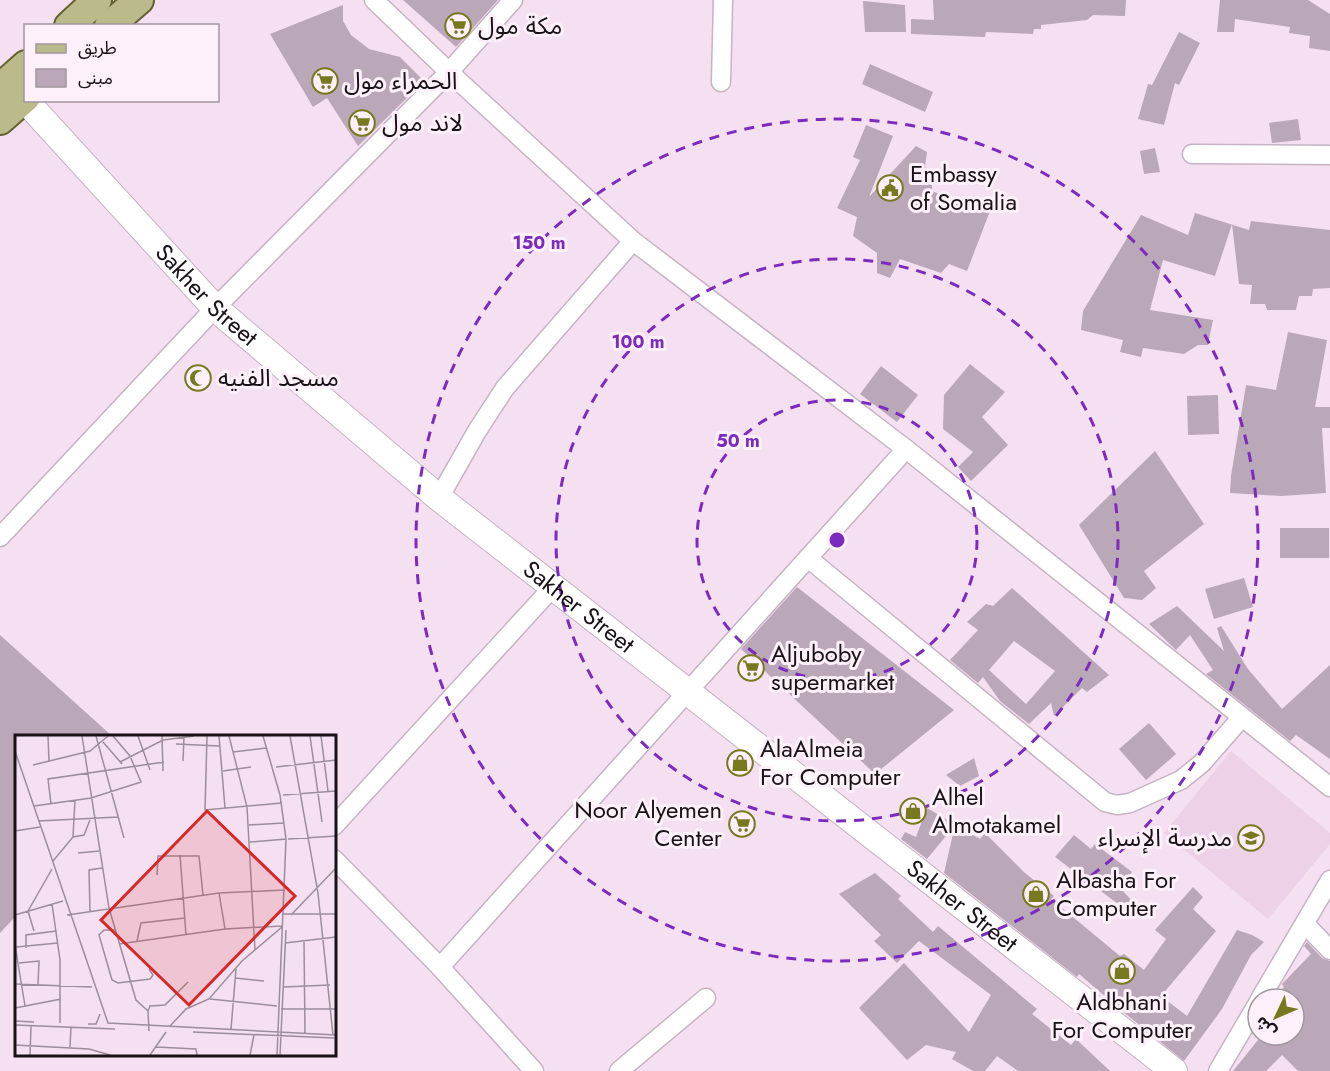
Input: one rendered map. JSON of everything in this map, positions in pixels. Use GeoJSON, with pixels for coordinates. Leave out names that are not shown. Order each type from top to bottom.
{"type":"FeatureCollection","features":[{"type":"Feature","properties":{"kind":"main road"},"geometry":{"type":"LineString","coordinates":[[71,24],[97,0]]}},
{"type":"Feature","properties":{"kind":"main road"},"geometry":{"type":"LineString","coordinates":[[111,24],[139,0]]}},
{"type":"Feature","properties":{"kind":"main road"},"geometry":{"type":"LineString","coordinates":[[0,120],[16,95],[24,71]]}},
{"type":"Feature","properties":{"kind":"street"},"geometry":{"type":"LineString","coordinates":[[374,0],[448,72],[633,241],[906,449],[1330,787]]}},
{"type":"Feature","properties":{"kind":"street"},"geometry":{"type":"LineString","coordinates":[[0,537],[215,308],[448,72],[513,0]]}},
{"type":"Feature","properties":{"kind":"street"},"geometry":{"type":"LineString","coordinates":[[721,82],[723,0]]}},
{"type":"Feature","properties":{"kind":"street","name":"Sakher Street"},"geometry":{"type":"LineString","coordinates":[[16,95],[215,308],[439,498],[1174,1071]]}},
{"type":"Feature","properties":{"kind":"street"},"geometry":{"type":"LineString","coordinates":[[1192,154],[1330,155]]}},
{"type":"Feature","properties":{"kind":"street"},"geometry":{"type":"LineString","coordinates":[[439,498],[477,431],[505,388],[633,241]]}},
{"type":"Feature","properties":{"kind":"street"},"geometry":{"type":"LineString","coordinates":[[440,967],[906,449]]}},
{"type":"Feature","properties":{"kind":"street"},"geometry":{"type":"LineString","coordinates":[[808,558],[1105,802],[1117,805],[1130,803],[1181,780],[1202,763],[1242,717]]}},
{"type":"Feature","properties":{"kind":"street"},"geometry":{"type":"LineString","coordinates":[[336,824],[553,587]]}},
{"type":"Feature","properties":{"kind":"street"},"geometry":{"type":"LineString","coordinates":[[336,861],[440,967],[527,1069]]}},
{"type":"Feature","properties":{"kind":"street"},"geometry":{"type":"LineString","coordinates":[[1267,987],[1330,880]]}},
{"type":"Feature","properties":{"kind":"street"},"geometry":{"type":"LineString","coordinates":[[1305,924],[1330,950]]}},
{"type":"Feature","properties":{"kind":"street"},"geometry":{"type":"LineString","coordinates":[[619,1071],[706,998]]}},
{"type":"Feature","properties":{"kind":"street"},"geometry":{"type":"LineString","coordinates":[[1218,1071],[1246,1023]]}},
{"type":"Feature","properties":{"kind":"shaded area","name":"مدرسة الإسراء"},"geometry":{"type":"Polygon","coordinates":[[[1231,751],[1330,833],[1330,844],[1268,919],[1164,833],[1231,751]]]}},
{"type":"Feature","properties":{"kind":"building","name":"مكة مول"},"geometry":{"type":"Polygon","coordinates":[[[403,0],[498,0],[456,47],[403,0]]]}},
{"type":"Feature","properties":{"kind":"building"},"geometry":{"type":"Polygon","coordinates":[[[933,0],[1126,0],[1125,16],[1093,15],[1087,20],[1041,25],[1041,29],[1034,29],[1033,34],[986,32],[985,37],[911,34],[911,19],[934,20],[933,0]]]}},
{"type":"Feature","properties":{"kind":"building"},"geometry":{"type":"Polygon","coordinates":[[[1220,0],[1308,0],[1330,14],[1330,51],[1309,48],[1310,36],[1289,33],[1290,27],[1235,19],[1234,32],[1217,32],[1220,0]]]}},
{"type":"Feature","properties":{"kind":"building"},"geometry":{"type":"Polygon","coordinates":[[[863,1],[905,5],[906,32],[865,32],[863,1]]]}},
{"type":"Feature","properties":{"kind":"building"},"geometry":{"type":"Polygon","coordinates":[[[343,5],[343,21],[351,35],[369,49],[400,57],[424,81],[358,146],[327,98],[313,107],[270,34],[343,5]]]}},
{"type":"Feature","properties":{"kind":"building"},"geometry":{"type":"Polygon","coordinates":[[[1179,32],[1200,43],[1179,85],[1175,83],[1164,125],[1138,119],[1148,84],[1152,85],[1179,32]]]}},
{"type":"Feature","properties":{"kind":"building"},"geometry":{"type":"Polygon","coordinates":[[[870,64],[933,92],[925,112],[862,84],[870,64]]]}},
{"type":"Feature","properties":{"kind":"building"},"geometry":{"type":"Polygon","coordinates":[[[1298,119],[1301,140],[1272,143],[1269,123],[1298,119]]]}},
{"type":"Feature","properties":{"kind":"building"},"geometry":{"type":"Polygon","coordinates":[[[866,125],[893,136],[869,197],[916,146],[927,152],[925,167],[932,174],[932,191],[967,205],[990,211],[967,271],[949,264],[941,273],[900,259],[890,278],[877,273],[877,253],[853,236],[857,217],[837,208],[860,160],[853,157],[866,125]]]}},
{"type":"Feature","properties":{"kind":"building"},"geometry":{"type":"Polygon","coordinates":[[[1155,148],[1160,172],[1144,174],[1140,151],[1155,148]]]}},
{"type":"Feature","properties":{"kind":"building"},"geometry":{"type":"Polygon","coordinates":[[[1195,213],[1232,225],[1215,276],[1163,260],[1150,310],[1213,320],[1208,345],[1198,345],[1184,354],[1143,348],[1141,357],[1120,352],[1123,340],[1081,330],[1083,311],[1141,215],[1188,235],[1195,213]]]}},
{"type":"Feature","properties":{"kind":"building"},"geometry":{"type":"Polygon","coordinates":[[[1251,221],[1330,230],[1330,288],[1313,289],[1312,296],[1299,296],[1296,310],[1267,310],[1265,304],[1250,304],[1252,285],[1239,284],[1232,225],[1249,230],[1251,221]]]}},
{"type":"Feature","properties":{"kind":"building"},"geometry":{"type":"Polygon","coordinates":[[[1288,332],[1327,340],[1315,407],[1330,407],[1330,428],[1322,428],[1326,493],[1281,496],[1230,493],[1246,385],[1276,390],[1288,332]]]}},
{"type":"Feature","properties":{"kind":"building"},"geometry":{"type":"Polygon","coordinates":[[[970,364],[1005,392],[982,417],[1008,445],[971,481],[958,467],[973,452],[943,429],[944,395],[970,364]]]}},
{"type":"Feature","properties":{"kind":"building"},"geometry":{"type":"Polygon","coordinates":[[[881,366],[918,395],[897,422],[860,394],[881,366]]]}},
{"type":"Feature","properties":{"kind":"building"},"geometry":{"type":"Polygon","coordinates":[[[1218,395],[1219,434],[1188,435],[1187,396],[1218,395]]]}},
{"type":"Feature","properties":{"kind":"building"},"geometry":{"type":"Polygon","coordinates":[[[1155,451],[1204,524],[1144,571],[1156,588],[1142,600],[1124,598],[1079,525],[1155,451]]]}},
{"type":"Feature","properties":{"kind":"building"},"geometry":{"type":"Polygon","coordinates":[[[1280,528],[1329,528],[1329,558],[1280,558],[1280,528]]]}},
{"type":"Feature","properties":{"kind":"building"},"geometry":{"type":"Polygon","coordinates":[[[1244,578],[1253,607],[1214,619],[1205,589],[1244,578]]]}},
{"type":"Feature","properties":{"kind":"building"},"geometry":{"type":"Polygon","coordinates":[[[797,587],[954,710],[875,774],[741,649],[797,587]]]}},
{"type":"Feature","properties":{"kind":"building"},"geometry":{"type":"Polygon","coordinates":[[[1012,588],[1109,675],[1087,692],[1082,688],[1054,716],[1051,703],[1029,724],[1000,701],[983,677],[978,683],[950,660],[978,630],[967,622],[986,604],[993,606],[1012,588]],[[1014,641],[989,670],[1026,704],[1055,671],[1014,641]]]}},
{"type":"Feature","properties":{"kind":"building"},"geometry":{"type":"Polygon","coordinates":[[[1177,606],[1224,651],[1217,628],[1221,626],[1248,669],[1282,709],[1330,665],[1330,759],[1296,735],[1290,741],[1206,674],[1213,670],[1190,635],[1176,650],[1149,624],[1177,606]]]}},
{"type":"Feature","properties":{"kind":"building"},"geometry":{"type":"Polygon","coordinates":[[[0,635],[111,735],[15,735],[15,917],[0,933],[0,635]]]}},
{"type":"Feature","properties":{"kind":"building"},"geometry":{"type":"Polygon","coordinates":[[[1149,723],[1176,754],[1146,780],[1119,749],[1149,723]]]}},
{"type":"Feature","properties":{"kind":"building"},"geometry":{"type":"Polygon","coordinates":[[[974,758],[979,776],[960,786],[946,775],[974,758]]]}},
{"type":"Feature","properties":{"kind":"building"},"geometry":{"type":"Polygon","coordinates":[[[927,808],[980,839],[985,833],[1025,873],[1054,896],[1051,899],[1120,956],[1124,954],[1144,970],[1166,939],[1155,930],[1193,887],[1203,897],[1193,909],[1216,931],[1161,996],[1187,1016],[1237,930],[1264,942],[1251,955],[1222,1009],[1184,1061],[1079,974],[1077,977],[944,873],[955,825],[927,859],[901,839],[905,832],[916,837],[927,808]]]}},
{"type":"Feature","properties":{"kind":"building"},"geometry":{"type":"Polygon","coordinates":[[[1074,835],[1091,849],[1095,844],[1132,872],[1120,888],[1143,912],[1137,918],[1055,857],[1074,835]]]}},
{"type":"Feature","properties":{"kind":"building"},"geometry":{"type":"Polygon","coordinates":[[[875,873],[901,896],[898,899],[933,932],[938,926],[1037,1009],[1032,1014],[1071,1045],[1076,1039],[1110,1071],[1018,1071],[997,1056],[985,1071],[973,1071],[952,1059],[956,1052],[926,1045],[907,1060],[859,1008],[904,963],[969,1032],[991,995],[919,941],[897,963],[874,941],[881,935],[839,894],[875,873]]]}},
{"type":"Feature","properties":{"kind":"building"},"geometry":{"type":"Polygon","coordinates":[[[1307,942],[1322,958],[1330,961],[1330,1071],[1298,1071],[1282,1055],[1266,1071],[1233,1071],[1252,1047],[1306,1047],[1306,987],[1284,987],[1282,984],[1311,954],[1304,946],[1307,942]]]}},
{"type":"Feature","properties":{"kind":"place","name":"مكة مول"},"geometry":{"type":"Point","coordinates":[458,26]}},
{"type":"Feature","properties":{"kind":"place","name":"الحمراء مول"},"geometry":{"type":"Point","coordinates":[325,81]}},
{"type":"Feature","properties":{"kind":"place","name":"لاند مول"},"geometry":{"type":"Point","coordinates":[362,123]}},
{"type":"Feature","properties":{"kind":"place","name":"Embassy of Somalia"},"geometry":{"type":"Point","coordinates":[890,188]}},
{"type":"Feature","properties":{"kind":"place","name":"مسجد الفنيه"},"geometry":{"type":"Point","coordinates":[198,378]}},
{"type":"Feature","properties":{"kind":"place","name":"Aljuboby supermarket"},"geometry":{"type":"Point","coordinates":[751,668]}},
{"type":"Feature","properties":{"kind":"place","name":"AlaAlmeia For Computer"},"geometry":{"type":"Point","coordinates":[740,763]}},
{"type":"Feature","properties":{"kind":"place","name":"Alhel Almotakamel"},"geometry":{"type":"Point","coordinates":[913,811]}},
{"type":"Feature","properties":{"kind":"place","name":"Noor Alyemen Center"},"geometry":{"type":"Point","coordinates":[742,824]}},
{"type":"Feature","properties":{"kind":"place","name":"مدرسة الإسراء"},"geometry":{"type":"Point","coordinates":[1251,838]}},
{"type":"Feature","properties":{"kind":"place","name":"Albasha For Computer"},"geometry":{"type":"Point","coordinates":[1036,894]}},
{"type":"Feature","properties":{"kind":"place","name":"Aldbhani For Computer"},"geometry":{"type":"Point","coordinates":[1122,971]}}]}
